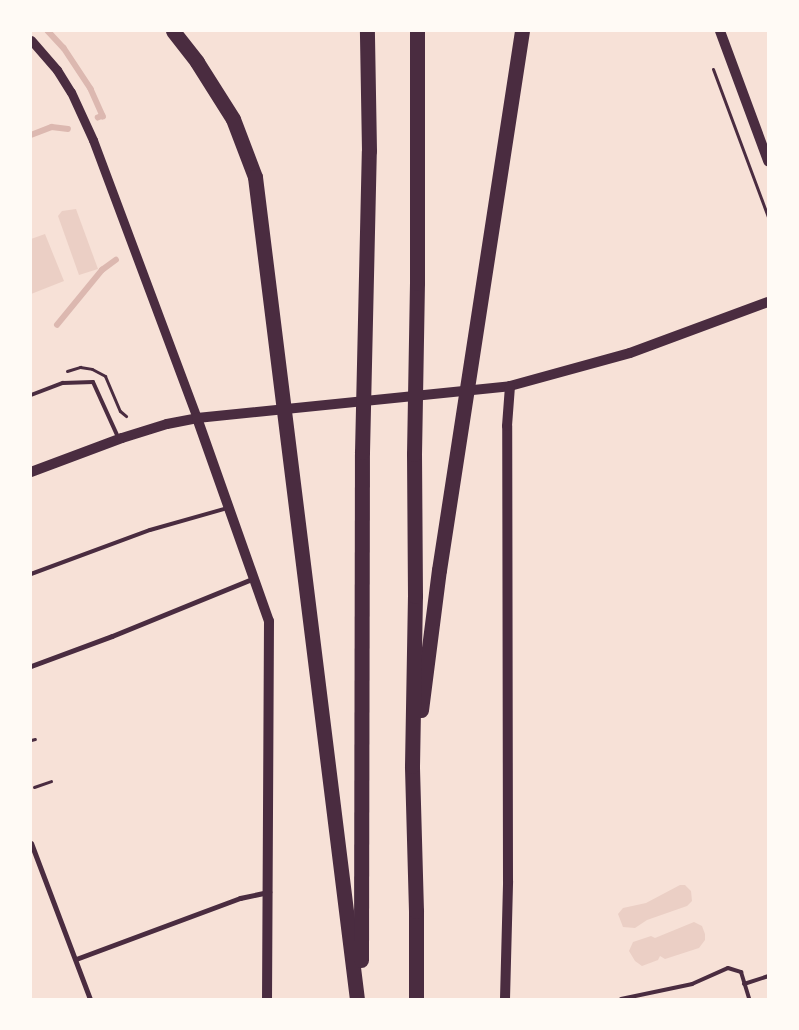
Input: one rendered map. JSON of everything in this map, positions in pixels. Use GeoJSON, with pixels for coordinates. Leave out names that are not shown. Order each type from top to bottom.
{"type":"FeatureCollection","features":[{"type":"Feature","properties":{"kind":"highway"},"geometry":{"type":"LineString","coordinates":[[173,31],[197,62],[233,119],[255,177],[357,999]]}},
{"type":"Feature","properties":{"kind":"highway"},"geometry":{"type":"LineString","coordinates":[[362,999],[362,452],[369,151],[367,31]]}},
{"type":"Feature","properties":{"kind":"highway"},"geometry":{"type":"LineString","coordinates":[[416,999],[416,911],[412,766],[415,596],[414,348],[417,283],[417,31]]}},
{"type":"Feature","properties":{"kind":"highway"},"geometry":{"type":"LineString","coordinates":[[412,766],[522,31]]}},
{"type":"Feature","properties":{"kind":"main road"},"geometry":{"type":"LineString","coordinates":[[720,31],[768,161]]}},
{"type":"Feature","properties":{"kind":"main road"},"geometry":{"type":"LineString","coordinates":[[31,472],[118,439],[167,424],[197,418],[510,386],[630,353],[768,302]]}},
{"type":"Feature","properties":{"kind":"main road"},"geometry":{"type":"LineString","coordinates":[[506,999],[508,881],[508,426],[510,386]]}},
{"type":"Feature","properties":{"kind":"main road"},"geometry":{"type":"LineString","coordinates":[[197,418],[268,621],[269,892],[267,999]]}},
{"type":"Feature","properties":{"kind":"street"},"geometry":{"type":"LineString","coordinates":[[31,40],[57,70],[71,92],[93,140],[197,418]]}},
{"type":"Feature","properties":{"kind":"street"},"geometry":{"type":"LineString","coordinates":[[31,666],[112,636],[254,578]]}},
{"type":"Feature","properties":{"kind":"street"},"geometry":{"type":"LineString","coordinates":[[31,842],[90,999]]}},
{"type":"Feature","properties":{"kind":"street"},"geometry":{"type":"LineString","coordinates":[[76,959],[240,898],[269,892]]}},
{"type":"Feature","properties":{"kind":"lane"},"geometry":{"type":"LineString","coordinates":[[31,395],[63,383],[93,382],[118,439]]}},
{"type":"Feature","properties":{"kind":"lane"},"geometry":{"type":"LineString","coordinates":[[31,574],[150,530],[228,508]]}},
{"type":"Feature","properties":{"kind":"lane"},"geometry":{"type":"LineString","coordinates":[[621,999],[692,984],[728,968],[740,972],[749,999]]}},
{"type":"Feature","properties":{"kind":"lane"},"geometry":{"type":"LineString","coordinates":[[744,984],[768,976]]}},
{"type":"Feature","properties":{"kind":"path"},"geometry":{"type":"LineString","coordinates":[[712,69],[768,217]]}},
{"type":"Feature","properties":{"kind":"path"},"geometry":{"type":"LineString","coordinates":[[34,787],[51,781]]}},
{"type":"Feature","properties":{"kind":"shaded area"},"geometry":{"type":"Polygon","coordinates":[[[76,209],[98,269],[79,275],[58,216],[62,211],[76,209]]]}},
{"type":"Feature","properties":{"kind":"shaded area"},"geometry":{"type":"Polygon","coordinates":[[[45,234],[64,281],[31,294],[31,239],[45,234]]]}},
{"type":"Feature","properties":{"kind":"shaded area"},"geometry":{"type":"Polygon","coordinates":[[[680,885],[685,885],[691,891],[692,901],[687,906],[647,920],[635,928],[623,927],[618,914],[623,908],[646,903],[680,885]]]}},
{"type":"Feature","properties":{"kind":"shaded area"},"geometry":{"type":"Polygon","coordinates":[[[694,922],[702,926],[705,934],[705,940],[699,948],[665,959],[660,956],[658,960],[642,966],[635,961],[629,951],[633,942],[651,936],[655,938],[694,922]]]}},
{"type":"Feature","properties":{"kind":"waterway"},"geometry":{"type":"LineString","coordinates":[[48,31],[64,48],[91,89],[103,116],[98,118]]}},
{"type":"Feature","properties":{"kind":"waterway"},"geometry":{"type":"LineString","coordinates":[[31,135],[52,127],[68,129]]}},
{"type":"Feature","properties":{"kind":"waterway"},"geometry":{"type":"LineString","coordinates":[[57,325],[102,270],[116,260]]}}]}
